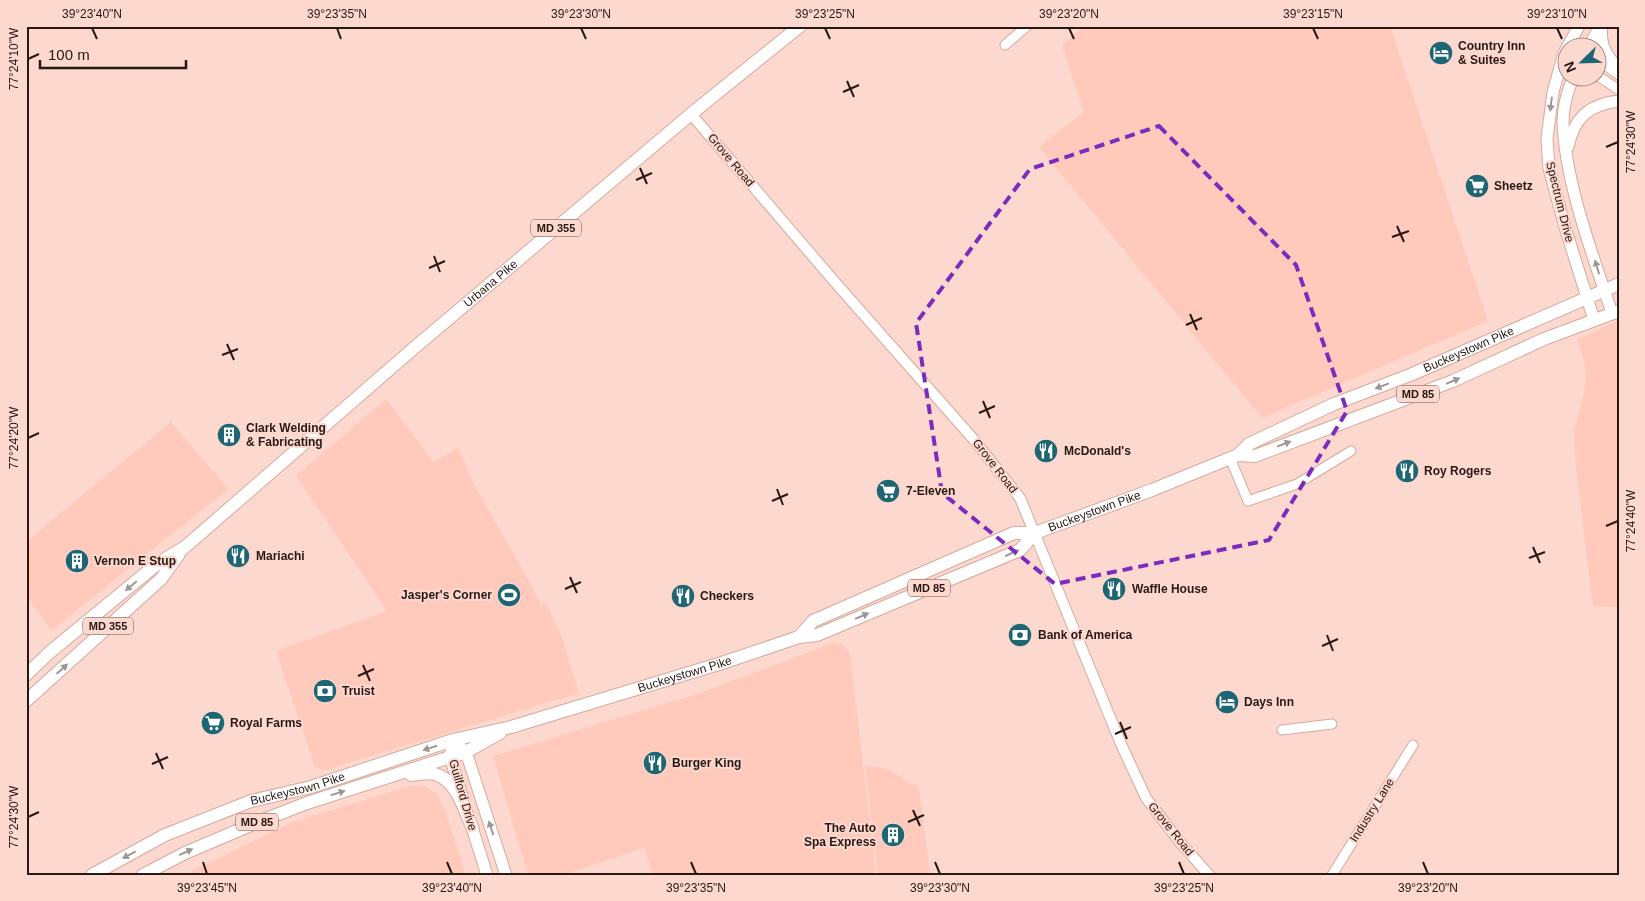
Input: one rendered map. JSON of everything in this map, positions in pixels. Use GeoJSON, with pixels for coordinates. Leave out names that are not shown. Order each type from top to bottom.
{"type":"FeatureCollection","features":[{"type":"Feature","properties":{"kind":"main road","name":"Urbana Pike"},"geometry":{"type":"LineString","coordinates":[[26,676],[50,652],[157,564],[185,547],[414,348],[692,114],[800,26]]}},
{"type":"Feature","properties":{"kind":"main road"},"geometry":{"type":"LineString","coordinates":[[1594,38],[1601,26]]}},
{"type":"Feature","properties":{"kind":"main road"},"geometry":{"type":"LineString","coordinates":[[1601,26],[1601,45],[1619,70]]}},
{"type":"Feature","properties":{"kind":"main road","name":"Spectrum Drive"},"geometry":{"type":"LineString","coordinates":[[1558,77],[1553,92],[1547,139],[1550,168],[1565,227],[1594,320]]}},
{"type":"Feature","properties":{"kind":"main road","name":"Spectrum Drive"},"geometry":{"type":"LineString","coordinates":[[1569,88],[1563,120],[1567,154],[1580,212],[1604,290],[1615,312]]}},
{"type":"Feature","properties":{"kind":"main road"},"geometry":{"type":"LineString","coordinates":[[1567,154],[1570,136],[1588,110],[1601,104],[1619,102]]}},
{"type":"Feature","properties":{"kind":"main road","name":"Buckeystown Pike"},"geometry":{"type":"LineString","coordinates":[[92,875],[165,835],[251,801],[311,788],[453,740],[511,727],[722,663],[799,637],[813,621],[1014,533],[1034,533],[1152,490],[1234,456],[1249,444],[1334,404],[1410,375],[1619,284]]}},
{"type":"Feature","properties":{"kind":"main road","name":"Buckeystown Pike"},"geometry":{"type":"LineString","coordinates":[[1234,456],[1255,456],[1436,388],[1544,339],[1615,312]]}},
{"type":"Feature","properties":{"kind":"main road","name":"Urbana Pike"},"geometry":{"type":"LineString","coordinates":[[26,701],[160,579],[185,547]]}},
{"type":"Feature","properties":{"kind":"main road","name":"Buckeystown Pike"},"geometry":{"type":"LineString","coordinates":[[143,875],[184,853],[307,803],[466,752],[511,727]]}},
{"type":"Feature","properties":{"kind":"main road","name":"Guilford Drive"},"geometry":{"type":"LineString","coordinates":[[453,740],[466,752],[506,875]]}},
{"type":"Feature","properties":{"kind":"main road","name":"Guilford Drive"},"geometry":{"type":"LineString","coordinates":[[453,740],[450,757],[487,875]]}},
{"type":"Feature","properties":{"kind":"main road"},"geometry":{"type":"LineString","coordinates":[[376,781],[425,773],[435,774],[444,778],[457,795],[473,830]]}},
{"type":"Feature","properties":{"kind":"street"},"geometry":{"type":"LineString","coordinates":[[1005,45],[1027,26]]}},
{"type":"Feature","properties":{"kind":"street"},"geometry":{"type":"LineString","coordinates":[[1608,67],[1619,75]]}},
{"type":"Feature","properties":{"kind":"street"},"geometry":{"type":"LineString","coordinates":[[1608,83],[1619,90]]}},
{"type":"Feature","properties":{"kind":"street","name":"Grove Road"},"geometry":{"type":"LineString","coordinates":[[692,114],[834,281],[980,447],[1020,498],[1146,798],[1179,841],[1209,875]]}},
{"type":"Feature","properties":{"kind":"street"},"geometry":{"type":"LineString","coordinates":[[1234,456],[1248,501],[1297,484],[1351,451]]}},
{"type":"Feature","properties":{"kind":"street"},"geometry":{"type":"LineString","coordinates":[[1282,730],[1332,724]]}},
{"type":"Feature","properties":{"kind":"street","name":"Industry Lane"},"geometry":{"type":"LineString","coordinates":[[1332,875],[1413,745]]}},
{"type":"Feature","properties":{"kind":"highlighted area"},"geometry":{"type":"Polygon","coordinates":[[[1159,126],[1296,265],[1347,411],[1269,540],[1055,584],[942,493],[916,323],[1030,169],[1159,126]]]}},
{"type":"Feature","properties":{"kind":"shaded area"},"geometry":{"type":"Polygon","coordinates":[[[1084,26],[1390,26],[1488,321],[1262,418],[1039,147],[1084,112],[1062,45],[1084,26]]]}},
{"type":"Feature","properties":{"kind":"shaded area"},"geometry":{"type":"Polygon","coordinates":[[[1619,320],[1619,607],[1593,606],[1576,468],[1574,432],[1586,385],[1585,363],[1577,340],[1619,320]]]}},
{"type":"Feature","properties":{"kind":"shaded area"},"geometry":{"type":"Polygon","coordinates":[[[386,399],[433,462],[458,448],[476,488],[541,605],[547,604],[561,635],[579,693],[325,770],[315,767],[276,651],[387,611],[296,476],[386,399]]]}},
{"type":"Feature","properties":{"kind":"shaded area"},"geometry":{"type":"Polygon","coordinates":[[[171,422],[228,489],[52,630],[26,596],[27,541],[171,422]]]}},
{"type":"Feature","properties":{"kind":"shaded area"},"geometry":{"type":"Polygon","coordinates":[[[833,643],[843,645],[850,654],[876,875],[653,875],[644,848],[564,875],[528,875],[493,756],[697,694],[833,643]]]}},
{"type":"Feature","properties":{"kind":"shaded area"},"geometry":{"type":"Polygon","coordinates":[[[865,766],[885,768],[919,788],[930,875],[878,875],[865,766]]]}},
{"type":"Feature","properties":{"kind":"shaded area"},"geometry":{"type":"Polygon","coordinates":[[[409,786],[425,786],[437,794],[445,810],[466,875],[184,875],[290,823],[409,786]]]}},
{"type":"Feature","properties":{"kind":"place","name":"Country Inn & Suites"},"geometry":{"type":"Point","coordinates":[1441,53]}},
{"type":"Feature","properties":{"kind":"place","name":"Sheetz"},"geometry":{"type":"Point","coordinates":[1477,186]}},
{"type":"Feature","properties":{"kind":"place","name":"Clark Welding & Fabricating"},"geometry":{"type":"Point","coordinates":[229,435]}},
{"type":"Feature","properties":{"kind":"place","name":"McDonald's"},"geometry":{"type":"Point","coordinates":[1046,451]}},
{"type":"Feature","properties":{"kind":"place","name":"Roy Rogers"},"geometry":{"type":"Point","coordinates":[1407,471]}},
{"type":"Feature","properties":{"kind":"place","name":"7-Eleven"},"geometry":{"type":"Point","coordinates":[888,491]}},
{"type":"Feature","properties":{"kind":"place","name":"Mariachi"},"geometry":{"type":"Point","coordinates":[238,556]}},
{"type":"Feature","properties":{"kind":"place","name":"Vernon E Stup"},"geometry":{"type":"Point","coordinates":[77,561]}},
{"type":"Feature","properties":{"kind":"place","name":"Waffle House"},"geometry":{"type":"Point","coordinates":[1114,589]}},
{"type":"Feature","properties":{"kind":"place","name":"Jasper's Corner"},"geometry":{"type":"Point","coordinates":[509,595]}},
{"type":"Feature","properties":{"kind":"place","name":"Checkers"},"geometry":{"type":"Point","coordinates":[683,596]}},
{"type":"Feature","properties":{"kind":"place","name":"Bank of America"},"geometry":{"type":"Point","coordinates":[1020,635]}},
{"type":"Feature","properties":{"kind":"place","name":"Truist"},"geometry":{"type":"Point","coordinates":[325,691]}},
{"type":"Feature","properties":{"kind":"place","name":"Days Inn"},"geometry":{"type":"Point","coordinates":[1227,702]}},
{"type":"Feature","properties":{"kind":"place","name":"Royal Farms"},"geometry":{"type":"Point","coordinates":[213,723]}},
{"type":"Feature","properties":{"kind":"place","name":"Burger King"},"geometry":{"type":"Point","coordinates":[655,763]}},
{"type":"Feature","properties":{"kind":"place","name":"The Auto Spa Express"},"geometry":{"type":"Point","coordinates":[893,835]}}]}
